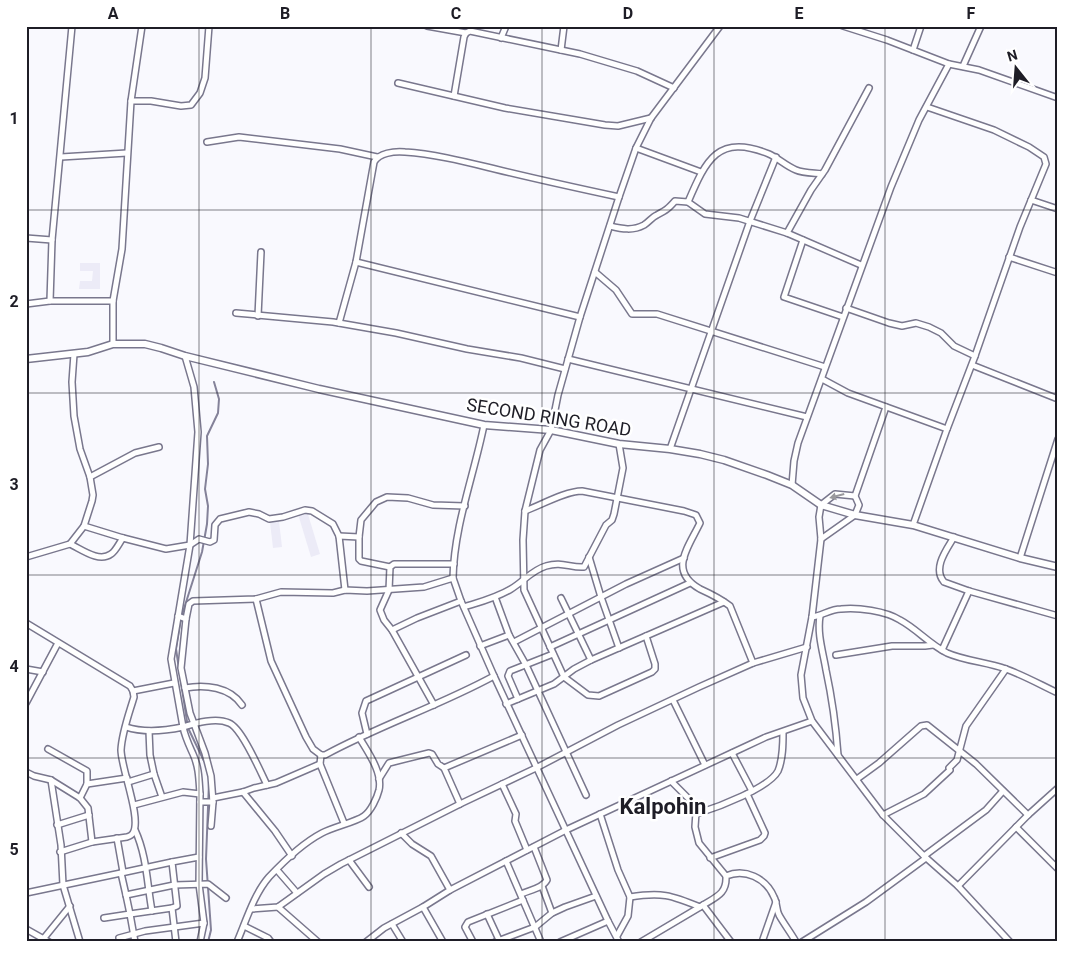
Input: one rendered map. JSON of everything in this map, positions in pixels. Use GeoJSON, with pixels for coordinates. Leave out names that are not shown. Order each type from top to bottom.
{"type":"FeatureCollection","features":[{"type":"Feature","properties":{"kind":"street"},"geometry":{"type":"LineString","coordinates":[[50,302],[52,240],[72,26]]}},
{"type":"Feature","properties":{"kind":"street"},"geometry":{"type":"LineString","coordinates":[[113,344],[114,301],[122,249],[131,101],[142,26]]}},
{"type":"Feature","properties":{"kind":"street"},"geometry":{"type":"LineString","coordinates":[[131,101],[191,105],[200,94],[205,78],[209,26]]}},
{"type":"Feature","properties":{"kind":"street"},"geometry":{"type":"LineString","coordinates":[[427,26],[470,31],[580,54],[637,71],[674,88]]}},
{"type":"Feature","properties":{"kind":"street"},"geometry":{"type":"LineString","coordinates":[[500,38],[506,26]]}},
{"type":"Feature","properties":{"kind":"street"},"geometry":{"type":"LineString","coordinates":[[561,50],[564,26]]}},
{"type":"Feature","properties":{"kind":"street"},"geometry":{"type":"LineString","coordinates":[[646,636],[656,664],[652,672],[599,696],[588,695],[564,677],[524,590],[525,511],[540,450],[551,430],[558,395],[580,317],[636,148],[651,118],[720,26]]}},
{"type":"Feature","properties":{"kind":"street"},"geometry":{"type":"LineString","coordinates":[[843,26],[949,64],[979,70],[1058,98]]}},
{"type":"Feature","properties":{"kind":"street"},"geometry":{"type":"LineString","coordinates":[[913,50],[921,26]]}},
{"type":"Feature","properties":{"kind":"street"},"geometry":{"type":"LineString","coordinates":[[963,66],[981,26]]}},
{"type":"Feature","properties":{"kind":"street"},"geometry":{"type":"LineString","coordinates":[[454,96],[466,32]]}},
{"type":"Feature","properties":{"kind":"street"},"geometry":{"type":"LineString","coordinates":[[792,485],[798,442],[861,265],[919,120],[949,64]]}},
{"type":"Feature","properties":{"kind":"street"},"geometry":{"type":"LineString","coordinates":[[398,83],[538,115],[605,125],[618,126],[651,118]]}},
{"type":"Feature","properties":{"kind":"street"},"geometry":{"type":"LineString","coordinates":[[787,233],[869,88]]}},
{"type":"Feature","properties":{"kind":"street"},"geometry":{"type":"LineString","coordinates":[[913,525],[947,429],[976,356],[1009,257],[1046,164],[1044,157],[1029,147],[994,130],[927,107]]}},
{"type":"Feature","properties":{"kind":"street"},"geometry":{"type":"LineString","coordinates":[[207,142],[239,138],[340,149],[377,157],[384,154],[404,152],[458,160],[619,197]]}},
{"type":"Feature","properties":{"kind":"street"},"geometry":{"type":"LineString","coordinates":[[688,202],[701,172],[716,153],[735,146],[745,146],[776,158],[796,170],[822,174]]}},
{"type":"Feature","properties":{"kind":"street"},"geometry":{"type":"LineString","coordinates":[[636,148],[701,172]]}},
{"type":"Feature","properties":{"kind":"street"},"geometry":{"type":"LineString","coordinates":[[61,157],[127,152]]}},
{"type":"Feature","properties":{"kind":"street"},"geometry":{"type":"LineString","coordinates":[[339,323],[356,262],[374,162],[377,157]]}},
{"type":"Feature","properties":{"kind":"street"},"geometry":{"type":"LineString","coordinates":[[670,449],[710,330],[750,221],[776,158]]}},
{"type":"Feature","properties":{"kind":"street"},"geometry":{"type":"LineString","coordinates":[[1031,200],[1058,209]]}},
{"type":"Feature","properties":{"kind":"street"},"geometry":{"type":"LineString","coordinates":[[610,226],[624,230],[644,225],[666,211],[676,201],[688,202],[705,214],[739,218],[787,233],[861,265]]}},
{"type":"Feature","properties":{"kind":"street"},"geometry":{"type":"LineString","coordinates":[[26,238],[52,240]]}},
{"type":"Feature","properties":{"kind":"street"},"geometry":{"type":"LineString","coordinates":[[803,240],[784,297],[843,317]]}},
{"type":"Feature","properties":{"kind":"street"},"geometry":{"type":"LineString","coordinates":[[258,316],[261,252]]}},
{"type":"Feature","properties":{"kind":"street"},"geometry":{"type":"LineString","coordinates":[[1009,257],[1058,273]]}},
{"type":"Feature","properties":{"kind":"street"},"geometry":{"type":"LineString","coordinates":[[356,262],[580,317]]}},
{"type":"Feature","properties":{"kind":"street"},"geometry":{"type":"LineString","coordinates":[[595,272],[616,290],[632,314],[658,314],[825,367]]}},
{"type":"Feature","properties":{"kind":"street"},"geometry":{"type":"LineString","coordinates":[[26,304],[114,301]]}},
{"type":"Feature","properties":{"kind":"street"},"geometry":{"type":"LineString","coordinates":[[846,308],[902,326],[916,323],[929,326],[941,332],[954,346],[976,356]]}},
{"type":"Feature","properties":{"kind":"street"},"geometry":{"type":"LineString","coordinates":[[236,313],[339,323],[521,358],[565,369]]}},
{"type":"Feature","properties":{"kind":"street","name":"SECOND RING ROAD"},"geometry":{"type":"LineString","coordinates":[[26,358],[74,354],[113,344],[145,344],[185,356],[319,389],[484,425],[551,430],[619,444],[670,449],[724,460],[760,472],[792,485],[821,505],[855,515],[913,525],[1020,558],[1058,567]]}},
{"type":"Feature","properties":{"kind":"street"},"geometry":{"type":"LineString","coordinates":[[26,558],[70,544],[84,526],[93,495],[90,477],[80,449],[75,422],[72,382],[74,354]]}},
{"type":"Feature","properties":{"kind":"street"},"geometry":{"type":"LineString","coordinates":[[185,356],[194,387],[198,432],[187,571],[181,617],[171,659],[174,683],[187,726],[209,768],[208,802],[199,857],[203,884],[204,923],[200,942]]}},
{"type":"Feature","properties":{"kind":"street"},"geometry":{"type":"LineString","coordinates":[[568,358],[807,417]]}},
{"type":"Feature","properties":{"kind":"street"},"geometry":{"type":"LineString","coordinates":[[972,365],[1058,399]]}},
{"type":"Feature","properties":{"kind":"street"},"geometry":{"type":"LineString","coordinates":[[822,379],[848,393],[947,429]]}},
{"type":"Feature","properties":{"kind":"street"},"geometry":{"type":"LineString","coordinates":[[821,538],[855,515],[859,505],[855,496],[886,407]]}},
{"type":"Feature","properties":{"kind":"street"},"geometry":{"type":"LineString","coordinates":[[484,425],[464,506],[453,578],[462,604],[506,704],[619,942]]}},
{"type":"Feature","properties":{"kind":"street"},"geometry":{"type":"LineString","coordinates":[[1020,558],[1058,439]]}},
{"type":"Feature","properties":{"kind":"street"},"geometry":{"type":"LineString","coordinates":[[392,630],[462,604],[495,597],[523,582],[533,572],[544,566],[560,563],[578,567],[584,566],[606,525],[612,520],[623,468],[619,444]]}},
{"type":"Feature","properties":{"kind":"street"},"geometry":{"type":"LineString","coordinates":[[90,477],[135,453],[160,447]]}},
{"type":"Feature","properties":{"kind":"street"},"geometry":{"type":"LineString","coordinates":[[1051,458],[1058,460]]}},
{"type":"Feature","properties":{"kind":"street"},"geometry":{"type":"LineString","coordinates":[[525,511],[576,491],[696,515],[700,523],[684,558],[682,570],[690,583],[730,606],[753,663]]}},
{"type":"Feature","properties":{"kind":"street"},"geometry":{"type":"LineString","coordinates":[[855,496],[835,494],[821,505],[819,517],[821,538],[812,617],[801,675],[803,698],[812,721],[857,778],[883,815],[925,857],[958,886],[1010,942]]}},
{"type":"Feature","properties":{"kind":"street"},"geometry":{"type":"LineString","coordinates":[[454,564],[394,564],[390,567],[361,561],[359,559],[358,537],[361,520],[376,502],[387,497],[408,498],[433,505],[464,506]]}},
{"type":"Feature","properties":{"kind":"street"},"geometry":{"type":"LineString","coordinates":[[84,526],[166,549],[190,545],[200,539],[210,542],[214,540],[215,525],[220,519],[248,512],[269,518],[283,517],[305,510],[312,511],[333,524],[339,536],[345,590]]}},
{"type":"Feature","properties":{"kind":"street"},"geometry":{"type":"LineString","coordinates":[[339,536],[358,537]]}},
{"type":"Feature","properties":{"kind":"street"},"geometry":{"type":"LineString","coordinates":[[954,537],[943,556],[939,572],[944,582],[968,591],[1058,616]]}},
{"type":"Feature","properties":{"kind":"street"},"geometry":{"type":"LineString","coordinates":[[70,544],[96,556],[105,557],[112,554],[123,538]]}},
{"type":"Feature","properties":{"kind":"street"},"geometry":{"type":"LineString","coordinates":[[589,557],[619,648]]}},
{"type":"Feature","properties":{"kind":"street"},"geometry":{"type":"LineString","coordinates":[[514,642],[626,584],[684,558]]}},
{"type":"Feature","properties":{"kind":"street"},"geometry":{"type":"LineString","coordinates":[[390,567],[389,590],[380,610],[434,705]]}},
{"type":"Feature","properties":{"kind":"street"},"geometry":{"type":"LineString","coordinates":[[200,794],[198,768],[186,740],[190,713],[181,668],[181,617],[193,601],[256,599],[281,592],[333,593],[345,590],[389,590],[430,587],[453,578]]}},
{"type":"Feature","properties":{"kind":"street"},"geometry":{"type":"LineString","coordinates":[[550,646],[690,583]]}},
{"type":"Feature","properties":{"kind":"street"},"geometry":{"type":"LineString","coordinates":[[942,650],[968,591]]}},
{"type":"Feature","properties":{"kind":"street"},"geometry":{"type":"LineString","coordinates":[[495,597],[509,635],[526,665],[586,795]]}},
{"type":"Feature","properties":{"kind":"street"},"geometry":{"type":"LineString","coordinates":[[561,598],[590,660]]}},
{"type":"Feature","properties":{"kind":"street"},"geometry":{"type":"LineString","coordinates":[[256,599],[271,661],[306,737],[313,749],[321,755],[325,755],[358,737],[434,705],[494,676]]}},
{"type":"Feature","properties":{"kind":"street"},"geometry":{"type":"LineString","coordinates":[[506,704],[564,677],[590,660],[724,602]]}},
{"type":"Feature","properties":{"kind":"street"},"geometry":{"type":"LineString","coordinates":[[812,617],[844,608],[880,612],[900,619],[942,650],[1006,669],[1058,693]]}},
{"type":"Feature","properties":{"kind":"street"},"geometry":{"type":"LineString","coordinates":[[820,616],[821,644],[827,672],[838,756]]}},
{"type":"Feature","properties":{"kind":"street"},"geometry":{"type":"LineString","coordinates":[[26,622],[130,686],[133,691],[134,697],[121,747],[122,762],[134,805],[135,830],[146,868],[152,911]]}},
{"type":"Feature","properties":{"kind":"street"},"geometry":{"type":"LineString","coordinates":[[480,646],[509,635]]}},
{"type":"Feature","properties":{"kind":"street"},"geometry":{"type":"LineString","coordinates":[[26,703],[58,643]]}},
{"type":"Feature","properties":{"kind":"street"},"geometry":{"type":"LineString","coordinates":[[836,655],[892,646],[934,645]]}},
{"type":"Feature","properties":{"kind":"street"},"geometry":{"type":"LineString","coordinates":[[252,909],[278,907],[324,874],[349,860],[698,687],[753,663],[807,647]]}},
{"type":"Feature","properties":{"kind":"street"},"geometry":{"type":"LineString","coordinates":[[518,700],[508,676],[510,671],[553,654]]}},
{"type":"Feature","properties":{"kind":"street"},"geometry":{"type":"LineString","coordinates":[[367,734],[362,713],[366,702],[466,655]]}},
{"type":"Feature","properties":{"kind":"street"},"geometry":{"type":"LineString","coordinates":[[26,669],[43,672]]}},
{"type":"Feature","properties":{"kind":"street"},"geometry":{"type":"LineString","coordinates":[[883,815],[915,800],[950,770],[949,768],[957,760],[966,726],[1006,669]]}},
{"type":"Feature","properties":{"kind":"street"},"geometry":{"type":"LineString","coordinates":[[133,691],[174,683]]}},
{"type":"Feature","properties":{"kind":"street"},"geometry":{"type":"LineString","coordinates":[[186,688],[196,686],[211,687],[237,697],[242,705]]}},
{"type":"Feature","properties":{"kind":"street"},"geometry":{"type":"LineString","coordinates":[[673,700],[705,765]]}},
{"type":"Feature","properties":{"kind":"street"},"geometry":{"type":"LineString","coordinates":[[126,727],[134,730],[149,731],[222,721],[230,723],[239,730],[267,785]]}},
{"type":"Feature","properties":{"kind":"street"},"geometry":{"type":"LineString","coordinates":[[366,942],[392,924],[450,890],[566,830],[732,753],[812,721]]}},
{"type":"Feature","properties":{"kind":"street"},"geometry":{"type":"LineString","coordinates":[[857,778],[879,763],[924,724],[927,724],[959,749],[1028,815]]}},
{"type":"Feature","properties":{"kind":"street"},"geometry":{"type":"LineString","coordinates":[[149,731],[150,755],[162,797]]}},
{"type":"Feature","properties":{"kind":"street"},"geometry":{"type":"LineString","coordinates":[[696,812],[716,807],[771,780],[778,770],[783,748],[783,732]]}},
{"type":"Feature","properties":{"kind":"street"},"geometry":{"type":"LineString","coordinates":[[444,768],[522,735]]}},
{"type":"Feature","properties":{"kind":"street"},"geometry":{"type":"LineString","coordinates":[[237,942],[260,891],[268,878],[320,833],[364,816],[376,799],[380,788],[379,779],[373,763],[358,737]]}},
{"type":"Feature","properties":{"kind":"street"},"geometry":{"type":"LineString","coordinates":[[48,749],[87,772],[87,784],[80,798]]}},
{"type":"Feature","properties":{"kind":"street"},"geometry":{"type":"LineString","coordinates":[[379,779],[388,763],[429,753],[444,768],[460,804]]}},
{"type":"Feature","properties":{"kind":"street"},"geometry":{"type":"LineString","coordinates":[[710,858],[760,840],[765,832],[732,753]]}},
{"type":"Feature","properties":{"kind":"street"},"geometry":{"type":"LineString","coordinates":[[321,755],[320,764],[344,823]]}},
{"type":"Feature","properties":{"kind":"street"},"geometry":{"type":"LineString","coordinates":[[208,802],[276,783],[320,764]]}},
{"type":"Feature","properties":{"kind":"street"},"geometry":{"type":"LineString","coordinates":[[26,772],[51,780],[80,798],[88,808],[92,842]]}},
{"type":"Feature","properties":{"kind":"street"},"geometry":{"type":"LineString","coordinates":[[87,784],[128,780],[154,774]]}},
{"type":"Feature","properties":{"kind":"street"},"geometry":{"type":"LineString","coordinates":[[51,780],[64,885],[80,942]]}},
{"type":"Feature","properties":{"kind":"street"},"geometry":{"type":"LineString","coordinates":[[641,942],[651,939],[724,892],[727,883],[726,876],[702,848],[696,836],[696,812],[689,799],[671,781]]}},
{"type":"Feature","properties":{"kind":"street"},"geometry":{"type":"LineString","coordinates":[[502,784],[516,814],[515,821],[527,850]]}},
{"type":"Feature","properties":{"kind":"street"},"geometry":{"type":"LineString","coordinates":[[958,886],[1016,826],[1058,788]]}},
{"type":"Feature","properties":{"kind":"street"},"geometry":{"type":"LineString","coordinates":[[802,942],[866,902],[986,810],[1003,791]]}},
{"type":"Feature","properties":{"kind":"street"},"geometry":{"type":"LineString","coordinates":[[134,805],[183,792],[200,794],[208,802],[211,826]]}},
{"type":"Feature","properties":{"kind":"street"},"geometry":{"type":"LineString","coordinates":[[244,792],[292,856]]}},
{"type":"Feature","properties":{"kind":"street"},"geometry":{"type":"LineString","coordinates":[[600,814],[618,870],[630,897],[628,916],[617,936]]}},
{"type":"Feature","properties":{"kind":"street"},"geometry":{"type":"LineString","coordinates":[[57,825],[89,815]]}},
{"type":"Feature","properties":{"kind":"street"},"geometry":{"type":"LineString","coordinates":[[1016,826],[1058,869]]}},
{"type":"Feature","properties":{"kind":"street"},"geometry":{"type":"LineString","coordinates":[[60,852],[92,842],[127,837],[133,834],[135,830]]}},
{"type":"Feature","properties":{"kind":"street"},"geometry":{"type":"LineString","coordinates":[[401,833],[412,844],[431,856],[450,890]]}},
{"type":"Feature","properties":{"kind":"street"},"geometry":{"type":"LineString","coordinates":[[117,838],[135,942]]}},
{"type":"Feature","properties":{"kind":"street"},"geometry":{"type":"LineString","coordinates":[[473,942],[465,925],[468,922],[546,883],[547,880],[534,847]]}},
{"type":"Feature","properties":{"kind":"street"},"geometry":{"type":"LineString","coordinates":[[26,892],[199,857]]}},
{"type":"Feature","properties":{"kind":"street"},"geometry":{"type":"LineString","coordinates":[[349,860],[369,887]]}},
{"type":"Feature","properties":{"kind":"street"},"geometry":{"type":"LineString","coordinates":[[506,861],[541,942]]}},
{"type":"Feature","properties":{"kind":"street"},"geometry":{"type":"LineString","coordinates":[[104,918],[177,906],[172,862]]}},
{"type":"Feature","properties":{"kind":"street"},"geometry":{"type":"LineString","coordinates":[[277,870],[297,892]]}},
{"type":"Feature","properties":{"kind":"street"},"geometry":{"type":"LineString","coordinates":[[726,876],[732,873],[750,874],[760,879],[774,896],[778,914],[796,942]]}},
{"type":"Feature","properties":{"kind":"street"},"geometry":{"type":"LineString","coordinates":[[126,895],[174,885],[203,884],[226,898]]}},
{"type":"Feature","properties":{"kind":"street"},"geometry":{"type":"LineString","coordinates":[[542,886],[552,913]]}},
{"type":"Feature","properties":{"kind":"street"},"geometry":{"type":"LineString","coordinates":[[630,897],[651,894],[669,895],[701,906],[729,940],[720,942]]}},
{"type":"Feature","properties":{"kind":"street"},"geometry":{"type":"LineString","coordinates":[[487,914],[498,941],[535,927],[552,913],[596,896]]}},
{"type":"Feature","properties":{"kind":"street"},"geometry":{"type":"LineString","coordinates":[[762,942],[776,902]]}},
{"type":"Feature","properties":{"kind":"street"},"geometry":{"type":"LineString","coordinates":[[26,929],[47,940],[70,906]]}},
{"type":"Feature","properties":{"kind":"street"},"geometry":{"type":"LineString","coordinates":[[278,907],[318,942]]}},
{"type":"Feature","properties":{"kind":"street"},"geometry":{"type":"LineString","coordinates":[[423,907],[442,942]]}},
{"type":"Feature","properties":{"kind":"street"},"geometry":{"type":"LineString","coordinates":[[172,908],[176,942]]}},
{"type":"Feature","properties":{"kind":"street"},"geometry":{"type":"LineString","coordinates":[[560,942],[608,921]]}},
{"type":"Feature","properties":{"kind":"street"},"geometry":{"type":"LineString","coordinates":[[119,938],[145,931],[204,923]]}},
{"type":"Feature","properties":{"kind":"street"},"geometry":{"type":"LineString","coordinates":[[392,924],[403,942]]}},
{"type":"Feature","properties":{"kind":"street"},"geometry":{"type":"LineString","coordinates":[[244,926],[269,940]]}},
{"type":"Feature","properties":{"kind":"shaded area"},"geometry":{"type":"Polygon","coordinates":[[[80,263],[100,263],[100,289],[79,289],[80,281],[92,281],[93,271],[80,271],[80,263]]]}},
{"type":"Feature","properties":{"kind":"shaded area"},"geometry":{"type":"Polygon","coordinates":[[[307,511],[320,554],[311,557],[298,514],[307,511]]]}},
{"type":"Feature","properties":{"kind":"shaded area"},"geometry":{"type":"Polygon","coordinates":[[[279,521],[282,547],[273,548],[270,522],[279,521]]]}},
{"type":"Feature","properties":{"kind":"waterway"},"geometry":{"type":"LineString","coordinates":[[204,761],[188,728],[176,649],[181,618],[202,552],[207,524],[208,506],[205,489],[208,464],[207,436],[218,413],[219,399],[214,382]]}},
{"type":"Feature","properties":{"kind":"waterway"},"geometry":{"type":"LineString","coordinates":[[208,942],[211,930],[206,859],[209,782]]}},
{"type":"Feature","properties":{"kind":"district","name":"Kalpohin"},"geometry":{"type":"Point","coordinates":[663,806]}}]}
